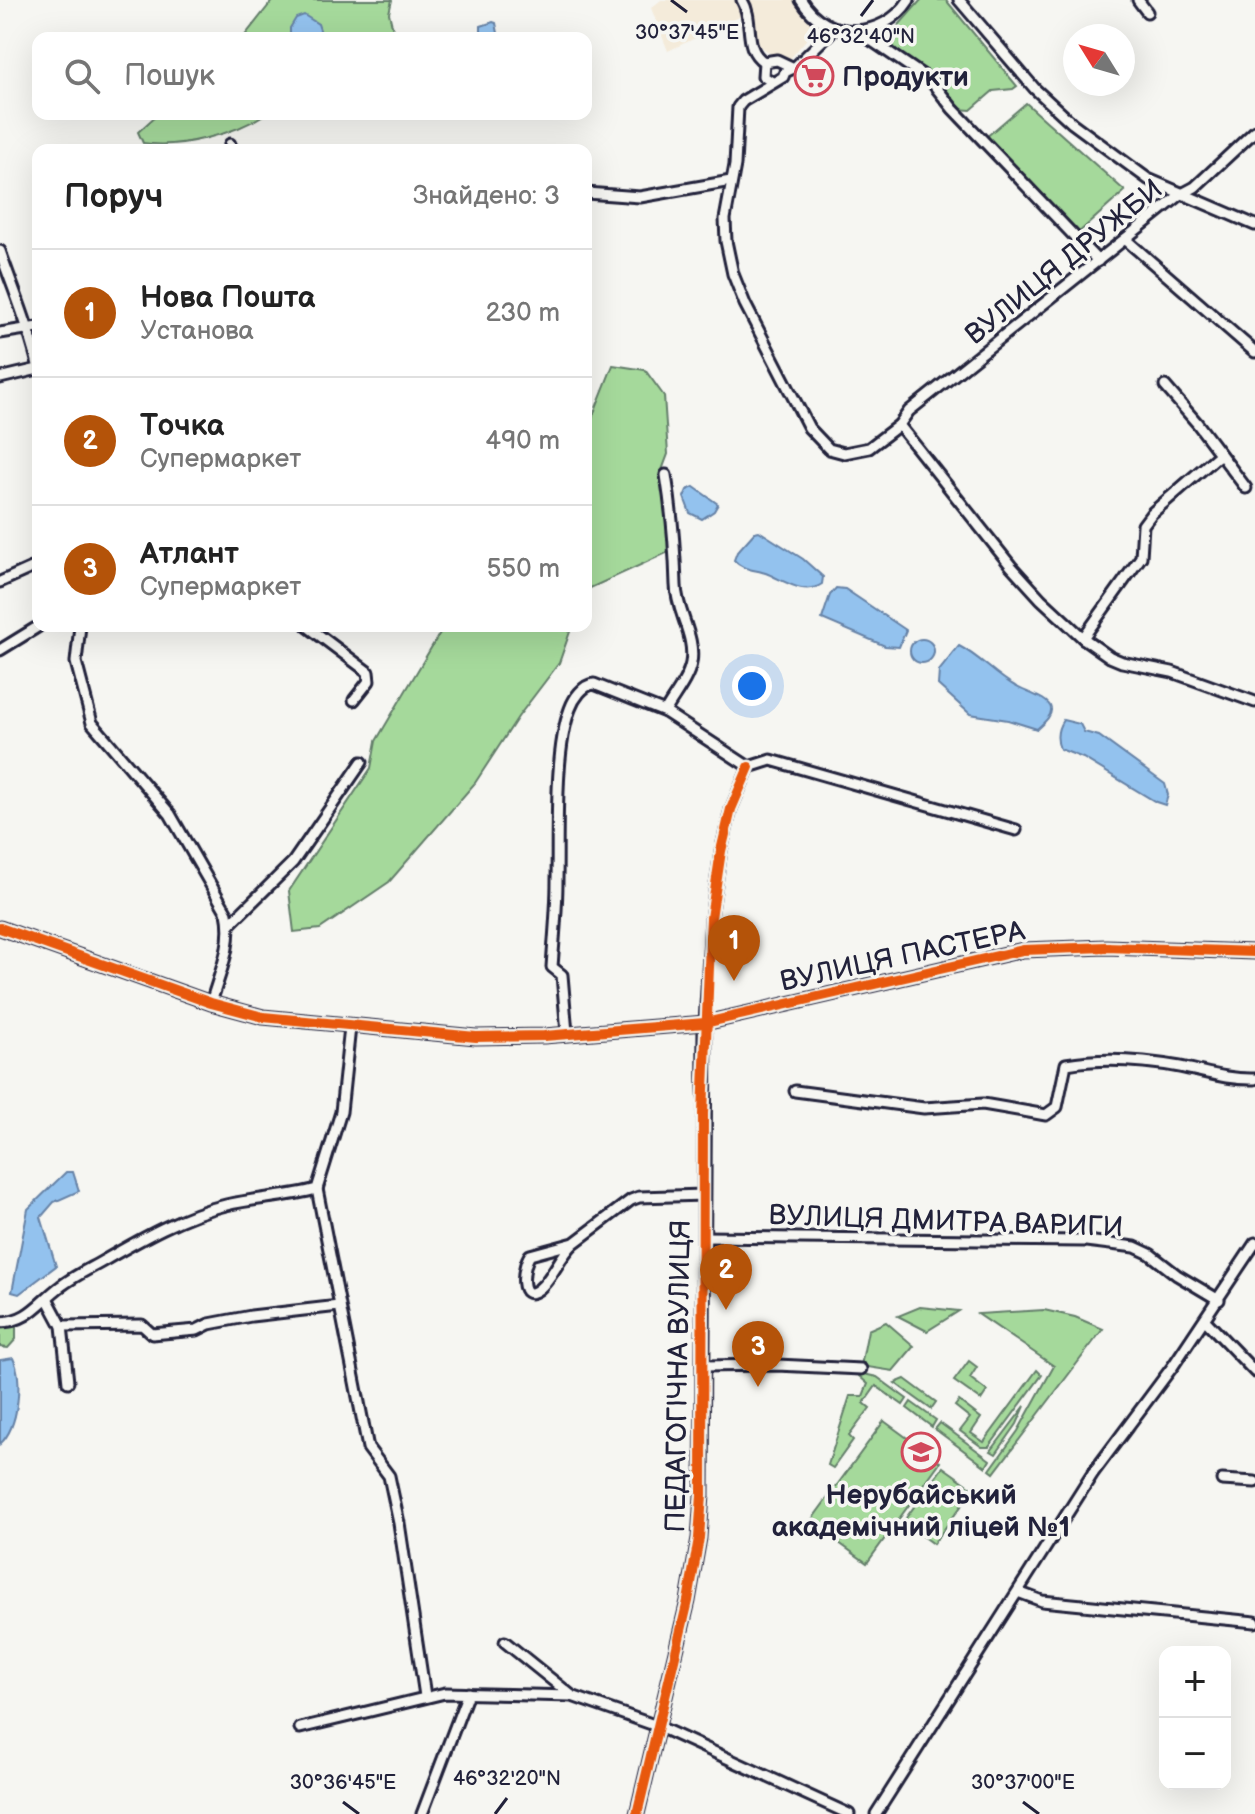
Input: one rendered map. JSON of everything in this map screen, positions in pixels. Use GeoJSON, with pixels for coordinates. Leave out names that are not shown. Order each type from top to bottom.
{"type":"FeatureCollection","features":[{"type":"Feature","properties":{"kind":"street"},"geometry":{"type":"LineString","coordinates":[[742,0],[750,15],[750,44],[755,56],[764,62],[777,60],[788,68]]}},
{"type":"Feature","properties":{"kind":"street"},"geometry":{"type":"LineString","coordinates":[[801,0],[818,19],[835,28],[859,32],[931,81],[953,109],[1098,261]]}},
{"type":"Feature","properties":{"kind":"street"},"geometry":{"type":"LineString","coordinates":[[859,32],[887,23],[909,0]]}},
{"type":"Feature","properties":{"kind":"street"},"geometry":{"type":"LineString","coordinates":[[959,0],[1035,89],[1148,179],[1255,225]]}},
{"type":"Feature","properties":{"kind":"street"},"geometry":{"type":"LineString","coordinates":[[1138,0],[1147,12]]}},
{"type":"Feature","properties":{"kind":"street"},"geometry":{"type":"LineString","coordinates":[[764,62],[763,76],[772,82],[783,77],[788,68],[835,28]]}},
{"type":"Feature","properties":{"kind":"street","name":"ВУЛИЦЯ ДРУЖБИ"},"geometry":{"type":"LineString","coordinates":[[772,82],[743,101],[737,110],[735,165],[725,219],[726,241],[733,274],[745,304],[809,428],[829,449],[844,453],[869,448],[899,425],[909,411],[1180,195],[1195,187],[1255,131]]}},
{"type":"Feature","properties":{"kind":"street"},"geometry":{"type":"LineString","coordinates":[[592,193],[640,197],[731,181]]}},
{"type":"Feature","properties":{"kind":"street"},"geometry":{"type":"LineString","coordinates":[[1125,239],[1255,352]]}},
{"type":"Feature","properties":{"kind":"street"},"geometry":{"type":"LineString","coordinates":[[0,251],[23,317],[32,326]]}},
{"type":"Feature","properties":{"kind":"street"},"geometry":{"type":"LineString","coordinates":[[0,333],[32,328]]}},
{"type":"Feature","properties":{"kind":"street"},"geometry":{"type":"LineString","coordinates":[[0,378],[32,369]]}},
{"type":"Feature","properties":{"kind":"street"},"geometry":{"type":"LineString","coordinates":[[1165,386],[1246,488]]}},
{"type":"Feature","properties":{"kind":"street"},"geometry":{"type":"LineString","coordinates":[[899,425],[1011,566],[1083,638],[1122,662],[1172,672],[1255,702]]}},
{"type":"Feature","properties":{"kind":"street"},"geometry":{"type":"LineString","coordinates":[[1083,638],[1141,557],[1143,525],[1152,513],[1220,454]]}},
{"type":"Feature","properties":{"kind":"street"},"geometry":{"type":"LineString","coordinates":[[665,712],[685,679],[692,654],[676,587],[676,552],[666,475]]}},
{"type":"Feature","properties":{"kind":"street"},"geometry":{"type":"LineString","coordinates":[[0,582],[32,568]]}},
{"type":"Feature","properties":{"kind":"street"},"geometry":{"type":"LineString","coordinates":[[0,650],[32,630]]}},
{"type":"Feature","properties":{"kind":"street"},"geometry":{"type":"LineString","coordinates":[[79,632],[76,662],[92,723],[170,814],[219,896],[230,924],[228,947],[211,1003]]}},
{"type":"Feature","properties":{"kind":"street"},"geometry":{"type":"LineString","coordinates":[[315,632],[368,672],[369,681],[354,700]]}},
{"type":"Feature","properties":{"kind":"street"},"geometry":{"type":"LineString","coordinates":[[567,1033],[562,975],[552,967],[561,775],[570,708],[583,688],[594,684],[665,712],[749,767]]}},
{"type":"Feature","properties":{"kind":"street"},"geometry":{"type":"LineString","coordinates":[[705,1023],[711,918],[721,851],[731,809],[749,767],[771,760],[1016,830]]}},
{"type":"Feature","properties":{"kind":"street"},"geometry":{"type":"LineString","coordinates":[[230,924],[293,862],[362,762]]}},
{"type":"Feature","properties":{"kind":"street","name":"ВУЛИЦЯ ПАСТЕРА"},"geometry":{"type":"LineString","coordinates":[[0,928],[211,1003],[263,1017],[476,1037],[705,1023],[1023,950],[1106,947],[1255,952]]}},
{"type":"Feature","properties":{"kind":"street","name":"ПЕДАГОГІЧНА ВУЛИЦЯ"},"geometry":{"type":"LineString","coordinates":[[637,1814],[688,1601],[699,1538],[702,1495],[705,1023]]}},
{"type":"Feature","properties":{"kind":"street"},"geometry":{"type":"LineString","coordinates":[[350,1027],[341,1112],[317,1189],[368,1448],[389,1476],[425,1696]]}},
{"type":"Feature","properties":{"kind":"street"},"geometry":{"type":"LineString","coordinates":[[795,1091],[924,1108],[983,1104],[1046,1115],[1057,1107],[1066,1064],[1088,1060],[1178,1066],[1234,1080],[1255,1079]]}},
{"type":"Feature","properties":{"kind":"street"},"geometry":{"type":"LineString","coordinates":[[0,1322],[12,1322],[29,1315],[73,1277],[139,1240],[192,1217],[224,1205],[317,1189]]}},
{"type":"Feature","properties":{"kind":"street"},"geometry":{"type":"LineString","coordinates":[[574,1243],[530,1255],[523,1268],[522,1279],[528,1291],[534,1292],[540,1288],[574,1243],[631,1200],[639,1197],[704,1195]]}},
{"type":"Feature","properties":{"kind":"street","name":"ВУЛИЦЯ ДМИТРА ВАРИГИ"},"geometry":{"type":"LineString","coordinates":[[703,1237],[1118,1243],[1150,1254],[1177,1275],[1219,1300]]}},
{"type":"Feature","properties":{"kind":"street"},"geometry":{"type":"LineString","coordinates":[[876,1814],[1093,1473],[1205,1320],[1255,1243]]}},
{"type":"Feature","properties":{"kind":"street"},"geometry":{"type":"LineString","coordinates":[[47,1298],[62,1326],[68,1382]]}},
{"type":"Feature","properties":{"kind":"street"},"geometry":{"type":"LineString","coordinates":[[62,1326],[142,1325],[152,1334],[197,1330],[209,1324],[251,1316],[339,1306]]}},
{"type":"Feature","properties":{"kind":"street"},"geometry":{"type":"LineString","coordinates":[[1205,1320],[1255,1372]]}},
{"type":"Feature","properties":{"kind":"street"},"geometry":{"type":"LineString","coordinates":[[702,1366],[777,1365],[861,1369]]}},
{"type":"Feature","properties":{"kind":"street"},"geometry":{"type":"LineString","coordinates":[[1222,1480],[1255,1482]]}},
{"type":"Feature","properties":{"kind":"street"},"geometry":{"type":"LineString","coordinates":[[1018,1592],[1042,1601],[1255,1622]]}},
{"type":"Feature","properties":{"kind":"street"},"geometry":{"type":"LineString","coordinates":[[505,1642],[572,1696]]}},
{"type":"Feature","properties":{"kind":"street"},"geometry":{"type":"LineString","coordinates":[[300,1728],[425,1696],[468,1693],[572,1696],[657,1726],[849,1814]]}},
{"type":"Feature","properties":{"kind":"street"},"geometry":{"type":"LineString","coordinates":[[422,1814],[468,1693]]}},
{"type":"Feature","properties":{"kind":"shaded area"},"geometry":{"type":"Polygon","coordinates":[[[661,0],[740,0],[748,13],[668,51],[651,8],[661,0]]]}},
{"type":"Feature","properties":{"kind":"shaded area"},"geometry":{"type":"Polygon","coordinates":[[[745,0],[800,0],[816,28],[789,60],[771,54],[759,45],[753,15],[745,0]]]}},
{"type":"Feature","properties":{"kind":"green space"},"geometry":{"type":"Polygon","coordinates":[[[273,0],[392,0],[389,13],[394,32],[248,32],[273,0]]]}},
{"type":"Feature","properties":{"kind":"green space"},"geometry":{"type":"Polygon","coordinates":[[[921,0],[946,0],[1017,86],[993,91],[971,110],[958,109],[890,43],[891,34],[921,0]]]}},
{"type":"Feature","properties":{"kind":"green space"},"geometry":{"type":"Polygon","coordinates":[[[1026,103],[1125,191],[1077,234],[985,138],[1026,103]]]}},
{"type":"Feature","properties":{"kind":"green space"},"geometry":{"type":"Polygon","coordinates":[[[151,120],[255,120],[223,134],[173,144],[143,143],[138,132],[151,120]]]}},
{"type":"Feature","properties":{"kind":"green space"},"geometry":{"type":"Polygon","coordinates":[[[613,365],[645,370],[664,396],[668,454],[661,473],[669,552],[592,587],[592,418],[613,365]]]}},
{"type":"Feature","properties":{"kind":"green space"},"geometry":{"type":"Polygon","coordinates":[[[440,632],[570,632],[559,663],[518,717],[475,783],[389,882],[320,929],[294,932],[289,891],[371,768],[376,741],[440,632]]]}},
{"type":"Feature","properties":{"kind":"green space"},"geometry":{"type":"Polygon","coordinates":[[[920,1307],[959,1311],[927,1331],[898,1316],[920,1307]]]}},
{"type":"Feature","properties":{"kind":"green space"},"geometry":{"type":"Polygon","coordinates":[[[1044,1310],[1075,1317],[1103,1329],[994,1473],[990,1470],[1018,1431],[1054,1366],[978,1314],[1044,1310]]]}},
{"type":"Feature","properties":{"kind":"green space"},"geometry":{"type":"Polygon","coordinates":[[[886,1322],[914,1346],[893,1371],[861,1366],[868,1330],[886,1322]]]}},
{"type":"Feature","properties":{"kind":"green space"},"geometry":{"type":"Polygon","coordinates":[[[0,1326],[16,1326],[16,1339],[8,1348],[0,1347],[0,1326]]]}},
{"type":"Feature","properties":{"kind":"green space"},"geometry":{"type":"Polygon","coordinates":[[[969,1361],[977,1367],[970,1378],[987,1391],[981,1400],[954,1381],[969,1361]]]}},
{"type":"Feature","properties":{"kind":"green space"},"geometry":{"type":"Polygon","coordinates":[[[1037,1370],[1042,1375],[989,1447],[982,1447],[960,1431],[970,1418],[955,1406],[959,1401],[981,1418],[971,1433],[984,1442],[1037,1370]]]}},
{"type":"Feature","properties":{"kind":"green space"},"geometry":{"type":"Polygon","coordinates":[[[859,1373],[877,1377],[907,1399],[903,1405],[876,1386],[864,1403],[870,1408],[849,1436],[853,1440],[833,1468],[828,1465],[850,1396],[863,1396],[868,1384],[859,1373]]]}},
{"type":"Feature","properties":{"kind":"green space"},"geometry":{"type":"Polygon","coordinates":[[[905,1379],[936,1402],[931,1409],[895,1383],[905,1379]]]}},
{"type":"Feature","properties":{"kind":"green space"},"geometry":{"type":"Polygon","coordinates":[[[911,1402],[936,1420],[932,1427],[907,1408],[911,1402]]]}},
{"type":"Feature","properties":{"kind":"green space"},"geometry":{"type":"Polygon","coordinates":[[[1025,1406],[1017,1424],[996,1454],[991,1451],[1025,1406]]]}},
{"type":"Feature","properties":{"kind":"green space"},"geometry":{"type":"Polygon","coordinates":[[[884,1421],[940,1462],[867,1563],[810,1522],[884,1421]]]}},
{"type":"Feature","properties":{"kind":"green space"},"geometry":{"type":"Polygon","coordinates":[[[940,1423],[990,1460],[986,1467],[935,1429],[940,1423]]]}},
{"type":"Feature","properties":{"kind":"green space"},"geometry":{"type":"Polygon","coordinates":[[[943,1467],[974,1489],[933,1544],[903,1522],[943,1467]]]}},
{"type":"Feature","properties":{"kind":"water"},"geometry":{"type":"Polygon","coordinates":[[[304,15],[318,24],[321,32],[290,32],[296,18],[304,15]]]}},
{"type":"Feature","properties":{"kind":"water"},"geometry":{"type":"Polygon","coordinates":[[[496,23],[498,32],[481,32],[481,26],[496,23]]]}},
{"type":"Feature","properties":{"kind":"water"},"geometry":{"type":"Polygon","coordinates":[[[694,487],[718,504],[702,519],[690,513],[684,497],[687,490],[694,487]]]}},
{"type":"Feature","properties":{"kind":"water"},"geometry":{"type":"Polygon","coordinates":[[[759,531],[803,559],[823,577],[822,584],[801,588],[738,564],[734,560],[737,552],[759,531]]]}},
{"type":"Feature","properties":{"kind":"water"},"geometry":{"type":"Polygon","coordinates":[[[836,588],[845,589],[906,630],[899,647],[885,646],[822,619],[830,595],[836,588]]]}},
{"type":"Feature","properties":{"kind":"water"},"geometry":{"type":"Polygon","coordinates":[[[922,639],[931,642],[934,651],[931,660],[922,663],[913,660],[910,651],[913,642],[922,639]]]}},
{"type":"Feature","properties":{"kind":"water"},"geometry":{"type":"Polygon","coordinates":[[[959,646],[1008,682],[1050,705],[1050,715],[1046,720],[1037,729],[1008,720],[970,714],[938,685],[939,671],[959,646]]]}},
{"type":"Feature","properties":{"kind":"water"},"geometry":{"type":"Polygon","coordinates":[[[1063,720],[1080,724],[1084,732],[1099,736],[1165,784],[1168,795],[1165,805],[1083,758],[1060,749],[1057,734],[1063,720]]]}},
{"type":"Feature","properties":{"kind":"water"},"geometry":{"type":"Polygon","coordinates":[[[66,1172],[73,1172],[79,1191],[54,1202],[41,1217],[56,1266],[19,1294],[12,1292],[28,1209],[66,1172]]]}},
{"type":"Feature","properties":{"kind":"water"},"geometry":{"type":"Polygon","coordinates":[[[13,1358],[18,1378],[17,1402],[11,1426],[0,1444],[0,1360],[13,1358]]]}},
{"type":"Feature","properties":{"kind":"cycle path"},"geometry":{"type":"LineString","coordinates":[[637,1814],[688,1601],[699,1538],[702,1495],[703,1114],[711,918],[731,809],[749,767]]}},
{"type":"Feature","properties":{"kind":"cycle path"},"geometry":{"type":"LineString","coordinates":[[0,928],[211,1003],[263,1017],[476,1037],[544,1036],[705,1023],[1023,950],[1106,947],[1255,952]]}},
{"type":"Feature","properties":{"kind":"place","name":"Продукти"},"geometry":{"type":"Point","coordinates":[814,76]}},
{"type":"Feature","properties":{"kind":"place","name":"Нова Пошта"},"geometry":{"type":"Point","coordinates":[734,981]}},
{"type":"Feature","properties":{"kind":"place","name":"Точка"},"geometry":{"type":"Point","coordinates":[726,1310]}},
{"type":"Feature","properties":{"kind":"place","name":"Атлант"},"geometry":{"type":"Point","coordinates":[758,1387]}},
{"type":"Feature","properties":{"kind":"place","name":"Нерубайський академічний ліцей №1"},"geometry":{"type":"Point","coordinates":[921,1452]}}]}
